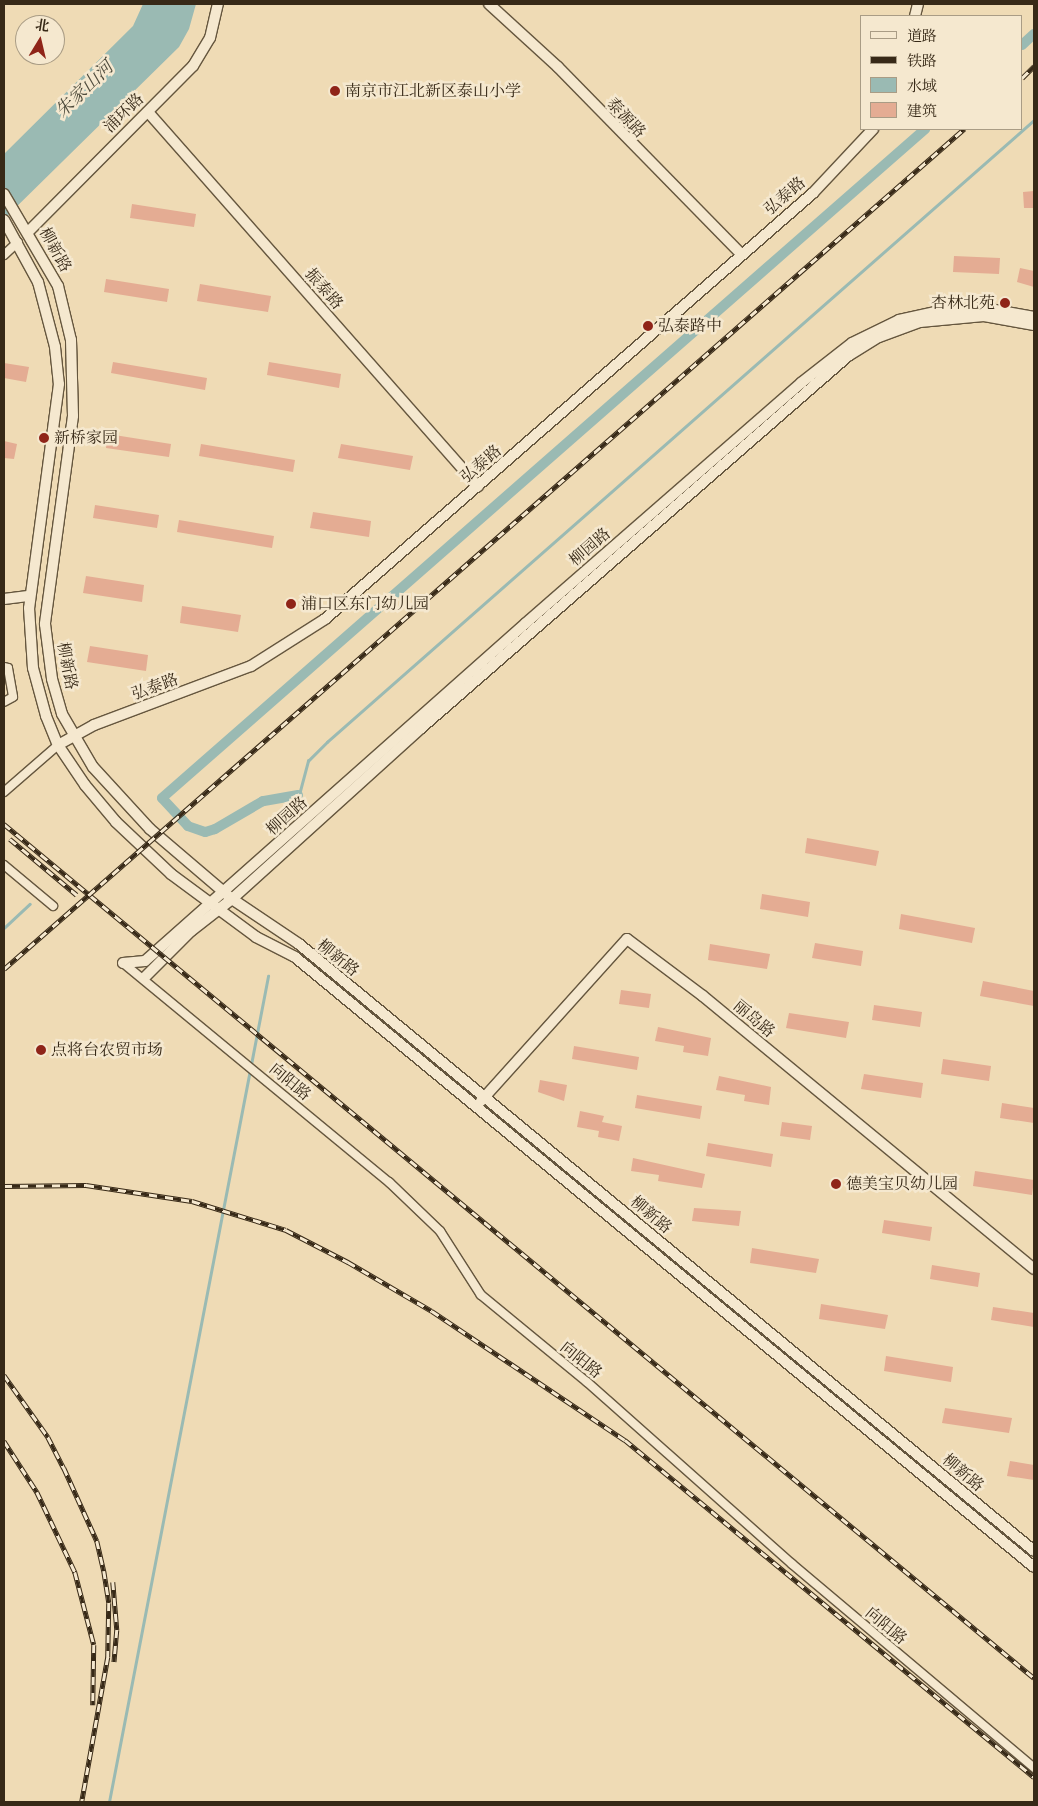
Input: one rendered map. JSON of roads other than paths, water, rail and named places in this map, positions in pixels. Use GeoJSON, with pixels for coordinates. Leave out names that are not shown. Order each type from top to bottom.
{"type":"FeatureCollection","features":[{"type":"Feature","properties":{"kind":"street","name":"浦环路"},"geometry":{"type":"LineString","coordinates":[[28,232],[148,112],[204,52],[218,4]]}},
{"type":"Feature","properties":{"kind":"street","name":"泰源路"},"geometry":{"type":"LineString","coordinates":[[489,4],[558,67],[741,254]]}},
{"type":"Feature","properties":{"kind":"street","name":"振泰路"},"geometry":{"type":"LineString","coordinates":[[148,112],[478,486]]}},
{"type":"Feature","properties":{"kind":"street","name":"弘泰路"},"geometry":{"type":"LineString","coordinates":[[58,745],[74,736],[251,666],[292,643],[358,592],[839,168],[872,130]]}},
{"type":"Feature","properties":{"kind":"street","name":"柳新路"},"geometry":{"type":"LineString","coordinates":[[4,194],[58,286],[74,364],[74,416],[45,604],[52,679],[62,714],[74,736],[118,798],[232,899],[299,944],[1034,1551]]}},
{"type":"Feature","properties":{"kind":"street","name":"柳新路"},"geometry":{"type":"LineString","coordinates":[[4,220],[18,242],[38,282],[49,319],[59,384],[30,596],[29,635],[34,676],[58,745],[116,822],[218,911],[295,957],[1034,1567]]}},
{"type":"Feature","properties":{"kind":"street"},"geometry":{"type":"LineString","coordinates":[[4,255],[18,242]]}},
{"type":"Feature","properties":{"kind":"street","name":"柳园路"},"geometry":{"type":"LineString","coordinates":[[123,963],[144,961],[592,565],[852,343],[899,320],[940,311],[984,308],[1034,318]]}},
{"type":"Feature","properties":{"kind":"street","name":"柳园路"},"geometry":{"type":"LineString","coordinates":[[144,978],[168,952],[232,899],[434,716],[864,345],[897,329],[966,316],[1003,318],[1034,325]]}},
{"type":"Feature","properties":{"kind":"street"},"geometry":{"type":"LineString","coordinates":[[4,599],[30,596]]}},
{"type":"Feature","properties":{"kind":"street"},"geometry":{"type":"LineString","coordinates":[[4,667],[8,668],[13,698],[4,702]]}},
{"type":"Feature","properties":{"kind":"street"},"geometry":{"type":"LineString","coordinates":[[4,792],[58,745]]}},
{"type":"Feature","properties":{"kind":"street"},"geometry":{"type":"LineString","coordinates":[[4,865],[53,906]]}},
{"type":"Feature","properties":{"kind":"street","name":"丽岛路"},"geometry":{"type":"LineString","coordinates":[[476,1107],[626,939],[703,996],[1034,1269]]}},
{"type":"Feature","properties":{"kind":"street","name":"向阳路"},"geometry":{"type":"LineString","coordinates":[[123,963],[144,978],[262,1076],[421,1211],[440,1231],[481,1295],[587,1382],[792,1564],[1034,1768]]}},
{"type":"Feature","properties":{"kind":"water","name":"朱家山河"},"geometry":{"type":"Polygon","coordinates":[[[143,4],[196,4],[189,29],[179,47],[4,219],[4,154],[133,26],[143,4]]]}},
{"type":"Feature","properties":{"kind":"waterway"},"geometry":{"type":"LineString","coordinates":[[1023,44],[1034,34]]}},
{"type":"Feature","properties":{"kind":"waterway"},"geometry":{"type":"LineString","coordinates":[[1023,130],[1034,120]]}},
{"type":"Feature","properties":{"kind":"waterway"},"geometry":{"type":"LineString","coordinates":[[298,795],[263,801],[215,829],[205,832],[188,826],[162,798],[924,130]]}},
{"type":"Feature","properties":{"kind":"waterway"},"geometry":{"type":"LineString","coordinates":[[296,806],[308,761],[327,742],[1023,130]]}},
{"type":"Feature","properties":{"kind":"waterway"},"geometry":{"type":"LineString","coordinates":[[4,928],[30,904]]}},
{"type":"Feature","properties":{"kind":"waterway"},"geometry":{"type":"LineString","coordinates":[[109,1802],[268,976]]}},
{"type":"Feature","properties":{"kind":"railway"},"geometry":{"type":"LineString","coordinates":[[1023,77],[1034,66]]}},
{"type":"Feature","properties":{"kind":"railway"},"geometry":{"type":"LineString","coordinates":[[4,969],[963,130]]}},
{"type":"Feature","properties":{"kind":"railway"},"geometry":{"type":"LineString","coordinates":[[4,824],[1034,1678]]}},
{"type":"Feature","properties":{"kind":"railway"},"geometry":{"type":"LineString","coordinates":[[10,839],[77,895]]}},
{"type":"Feature","properties":{"kind":"railway"},"geometry":{"type":"LineString","coordinates":[[4,1186],[86,1185],[192,1201],[286,1230],[348,1262],[432,1311],[625,1440],[1034,1777]]}},
{"type":"Feature","properties":{"kind":"railway"},"geometry":{"type":"LineString","coordinates":[[4,1375],[48,1437],[64,1468],[97,1541],[104,1571],[109,1603],[108,1657],[82,1802]]}},
{"type":"Feature","properties":{"kind":"railway"},"geometry":{"type":"LineString","coordinates":[[4,1441],[37,1492],[75,1572],[94,1645],[93,1705]]}},
{"type":"Feature","properties":{"kind":"railway"},"geometry":{"type":"LineString","coordinates":[[113,1582],[117,1630],[114,1662]]}},
{"type":"Feature","properties":{"kind":"place","name":"南京市江北新区泰山小学"},"geometry":{"type":"Point","coordinates":[335,91]}},
{"type":"Feature","properties":{"kind":"place","name":"杏林北苑"},"geometry":{"type":"Point","coordinates":[1005,303]}},
{"type":"Feature","properties":{"kind":"place","name":"弘泰路中"},"geometry":{"type":"Point","coordinates":[648,326]}},
{"type":"Feature","properties":{"kind":"place","name":"新桥家园"},"geometry":{"type":"Point","coordinates":[44,438]}},
{"type":"Feature","properties":{"kind":"place","name":"浦口区东门幼儿园"},"geometry":{"type":"Point","coordinates":[291,604]}},
{"type":"Feature","properties":{"kind":"place","name":"点将台农贸市场"},"geometry":{"type":"Point","coordinates":[41,1050]}},
{"type":"Feature","properties":{"kind":"place","name":"德美宝贝幼儿园"},"geometry":{"type":"Point","coordinates":[836,1184]}}]}
